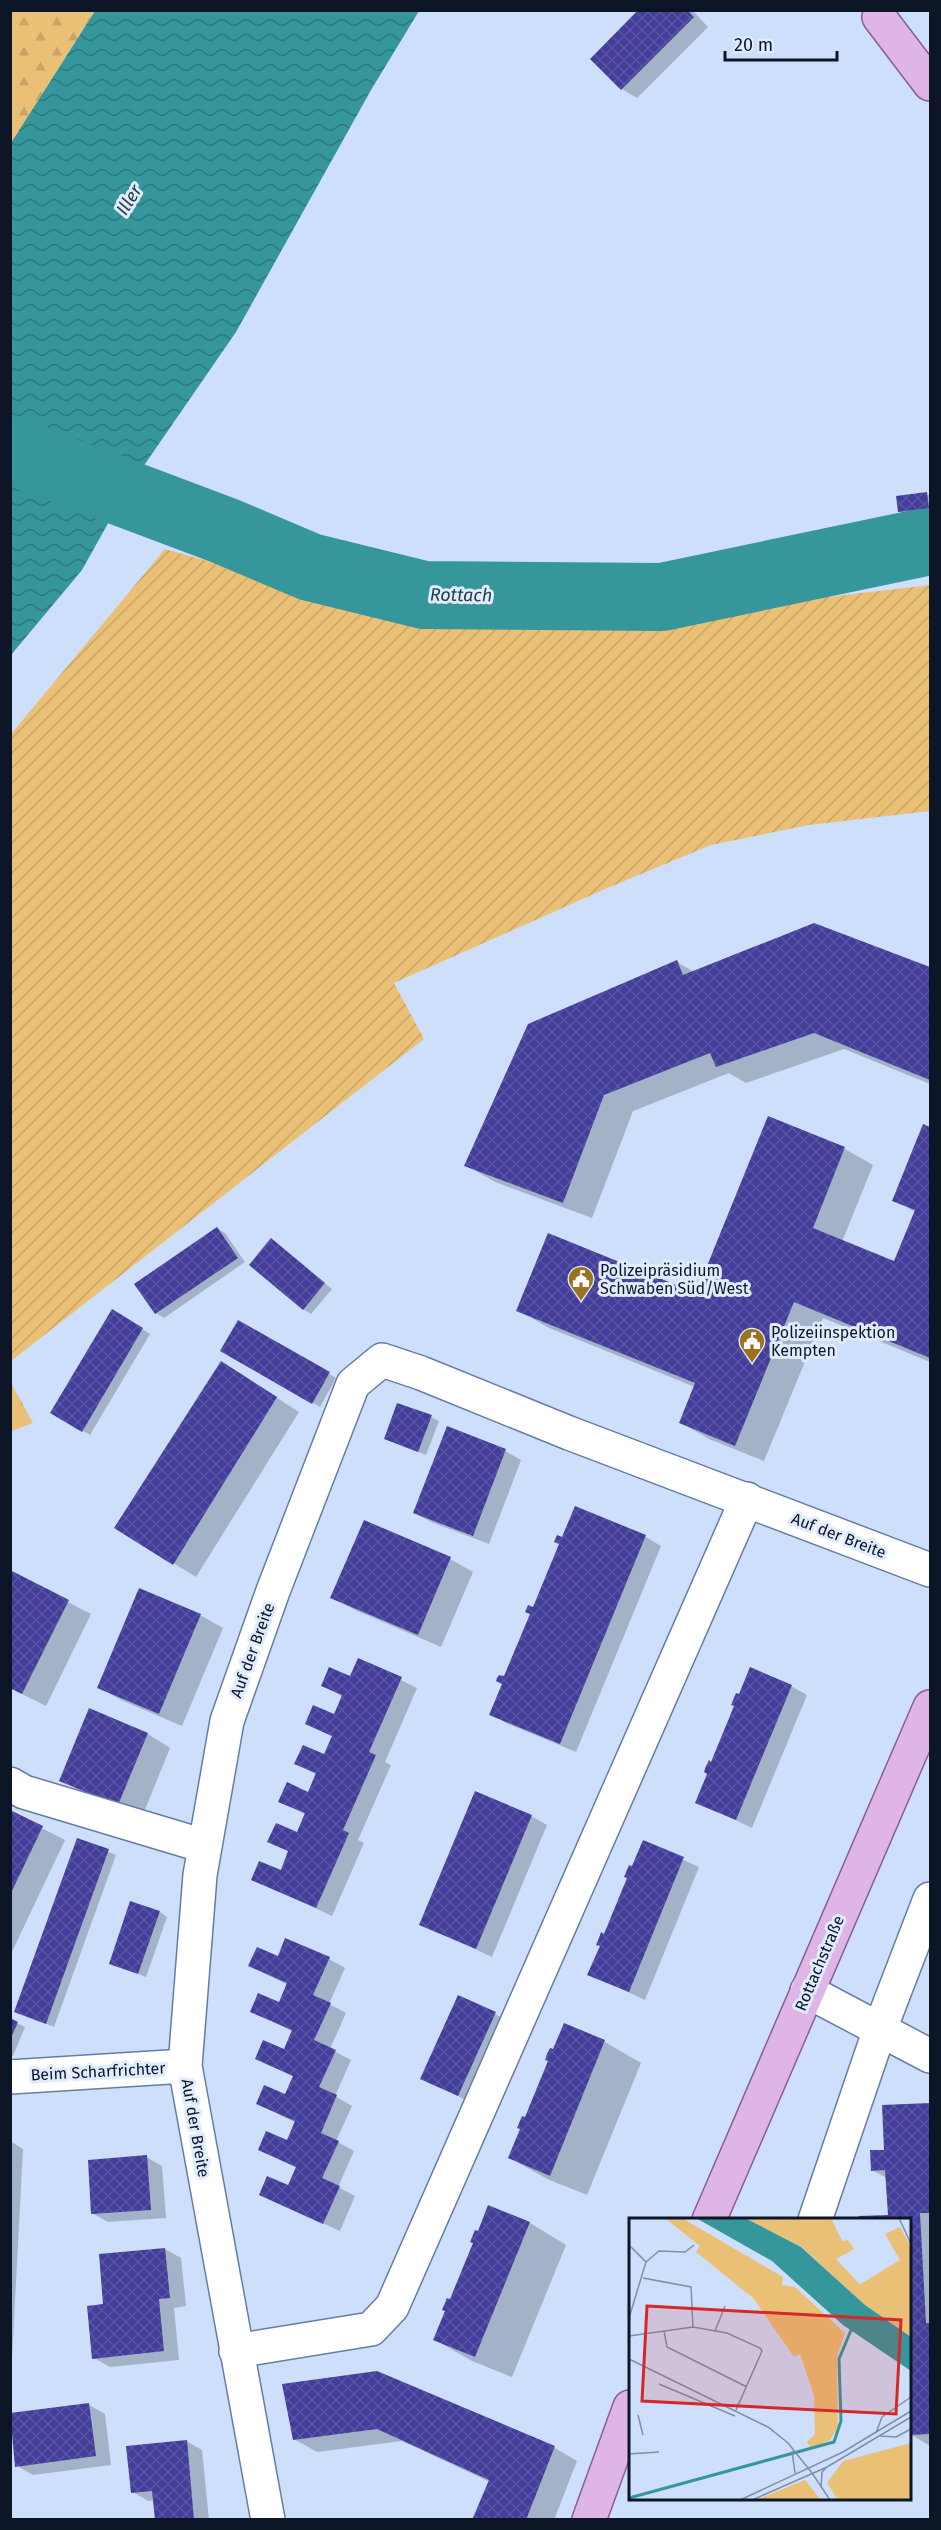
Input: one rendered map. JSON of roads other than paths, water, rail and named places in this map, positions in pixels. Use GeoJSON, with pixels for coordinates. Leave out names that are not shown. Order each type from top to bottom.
{"type":"FeatureCollection","features":[{"type":"Feature","properties":{"kind":"main road"},"geometry":{"type":"LineString","coordinates":[[877,14],[930,84]]}},
{"type":"Feature","properties":{"kind":"main road","name":"Rottachstraße"},"geometry":{"type":"LineString","coordinates":[[710,2218],[930,1707]]}},
{"type":"Feature","properties":{"kind":"main road"},"geometry":{"type":"LineString","coordinates":[[589,2520],[629,2410]]}},
{"type":"Feature","properties":{"kind":"street","name":"Auf der Breite"},"geometry":{"type":"LineString","coordinates":[[267,2520],[185,2066],[200,1875],[227,1721],[273,1591],[353,1384],[382,1360],[422,1373],[569,1433],[930,1570]]}},
{"type":"Feature","properties":{"kind":"street"},"geometry":{"type":"LineString","coordinates":[[236,2351],[371,2329],[392,2307],[747,1499]]}},
{"type":"Feature","properties":{"kind":"street"},"geometry":{"type":"LineString","coordinates":[[10,1784],[24,1792],[204,1846]]}},
{"type":"Feature","properties":{"kind":"street"},"geometry":{"type":"LineString","coordinates":[[816,2218],[880,2029],[930,1899]]}},
{"type":"Feature","properties":{"kind":"street"},"geometry":{"type":"LineString","coordinates":[[807,1991],[930,2055]]}},
{"type":"Feature","properties":{"kind":"street","name":"Beim Scharfrichter"},"geometry":{"type":"LineString","coordinates":[[10,2077],[185,2066]]}},
{"type":"Feature","properties":{"kind":"water","name":"Iller"},"geometry":{"type":"Polygon","coordinates":[[[95,11],[419,11],[371,90],[236,332],[125,493],[82,570],[11,655],[11,143],[95,11]]]}},
{"type":"Feature","properties":{"kind":"waterway","name":"Rottach"},"geometry":{"type":"LineString","coordinates":[[10,450],[225,531],[310,567],[424,595],[662,597],[930,541]]}},
{"type":"Feature","properties":{"kind":"place","name":"Polizeipräsidium Schwaben Süd/West"},"geometry":{"type":"Point","coordinates":[581,1302]}},
{"type":"Feature","properties":{"kind":"place","name":"Polizeiinspektion Kempten"},"geometry":{"type":"Point","coordinates":[752,1364]}}]}
